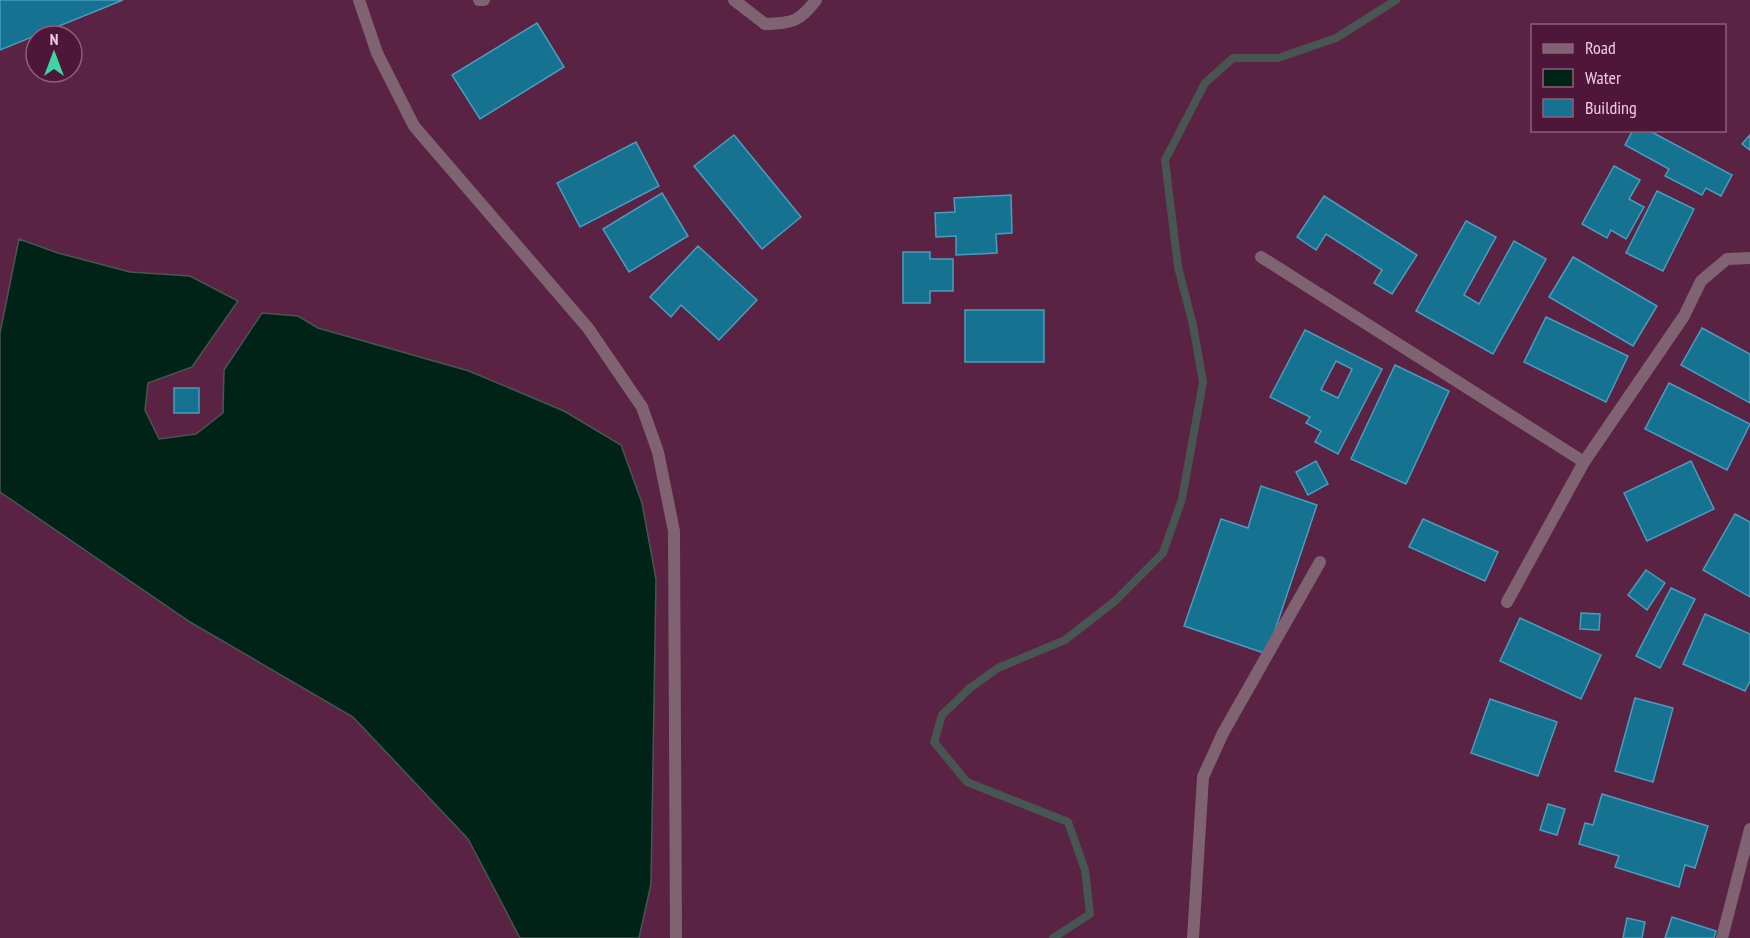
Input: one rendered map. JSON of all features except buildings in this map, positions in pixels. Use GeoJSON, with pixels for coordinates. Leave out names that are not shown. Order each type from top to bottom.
{"type":"FeatureCollection","features":[{"type":"Feature","properties":{"kind":"street"},"geometry":{"type":"LineString","coordinates":[[359,0],[377,53],[414,126],[588,328],[642,407],[658,452],[674,531],[676,938]]}},
{"type":"Feature","properties":{"kind":"street"},"geometry":{"type":"LineString","coordinates":[[479,0],[484,0]]}},
{"type":"Feature","properties":{"kind":"street"},"geometry":{"type":"LineString","coordinates":[[734,0],[765,24],[790,23],[804,16],[816,0]]}},
{"type":"Feature","properties":{"kind":"street"},"geometry":{"type":"LineString","coordinates":[[1261,257],[1584,462]]}},
{"type":"Feature","properties":{"kind":"street"},"geometry":{"type":"LineString","coordinates":[[1507,602],[1584,462],[1684,316],[1701,281],[1727,260],[1750,258]]}},
{"type":"Feature","properties":{"kind":"street"},"geometry":{"type":"LineString","coordinates":[[1193,938],[1203,777],[1223,733],[1320,562]]}},
{"type":"Feature","properties":{"kind":"street"},"geometry":{"type":"LineString","coordinates":[[1722,938],[1750,829]]}},
{"type":"Feature","properties":{"kind":"water"},"geometry":{"type":"Polygon","coordinates":[[[19,239],[58,253],[130,272],[190,276],[238,301],[192,367],[148,383],[145,410],[159,439],[196,434],[223,413],[224,370],[262,313],[298,316],[318,328],[469,371],[564,411],[621,445],[642,503],[656,579],[651,884],[639,938],[520,938],[468,839],[353,717],[190,622],[0,492],[0,333],[19,239]]]}},
{"type":"Feature","properties":{"kind":"waterway"},"geometry":{"type":"LineString","coordinates":[[1053,938],[1090,914],[1085,870],[1068,822],[967,782],[934,742],[942,715],[970,688],[998,668],[1065,640],[1115,601],[1163,553],[1182,499],[1203,382],[1193,325],[1178,267],[1165,160],[1205,83],[1233,58],[1278,58],[1336,38],[1396,0]]}}]}
